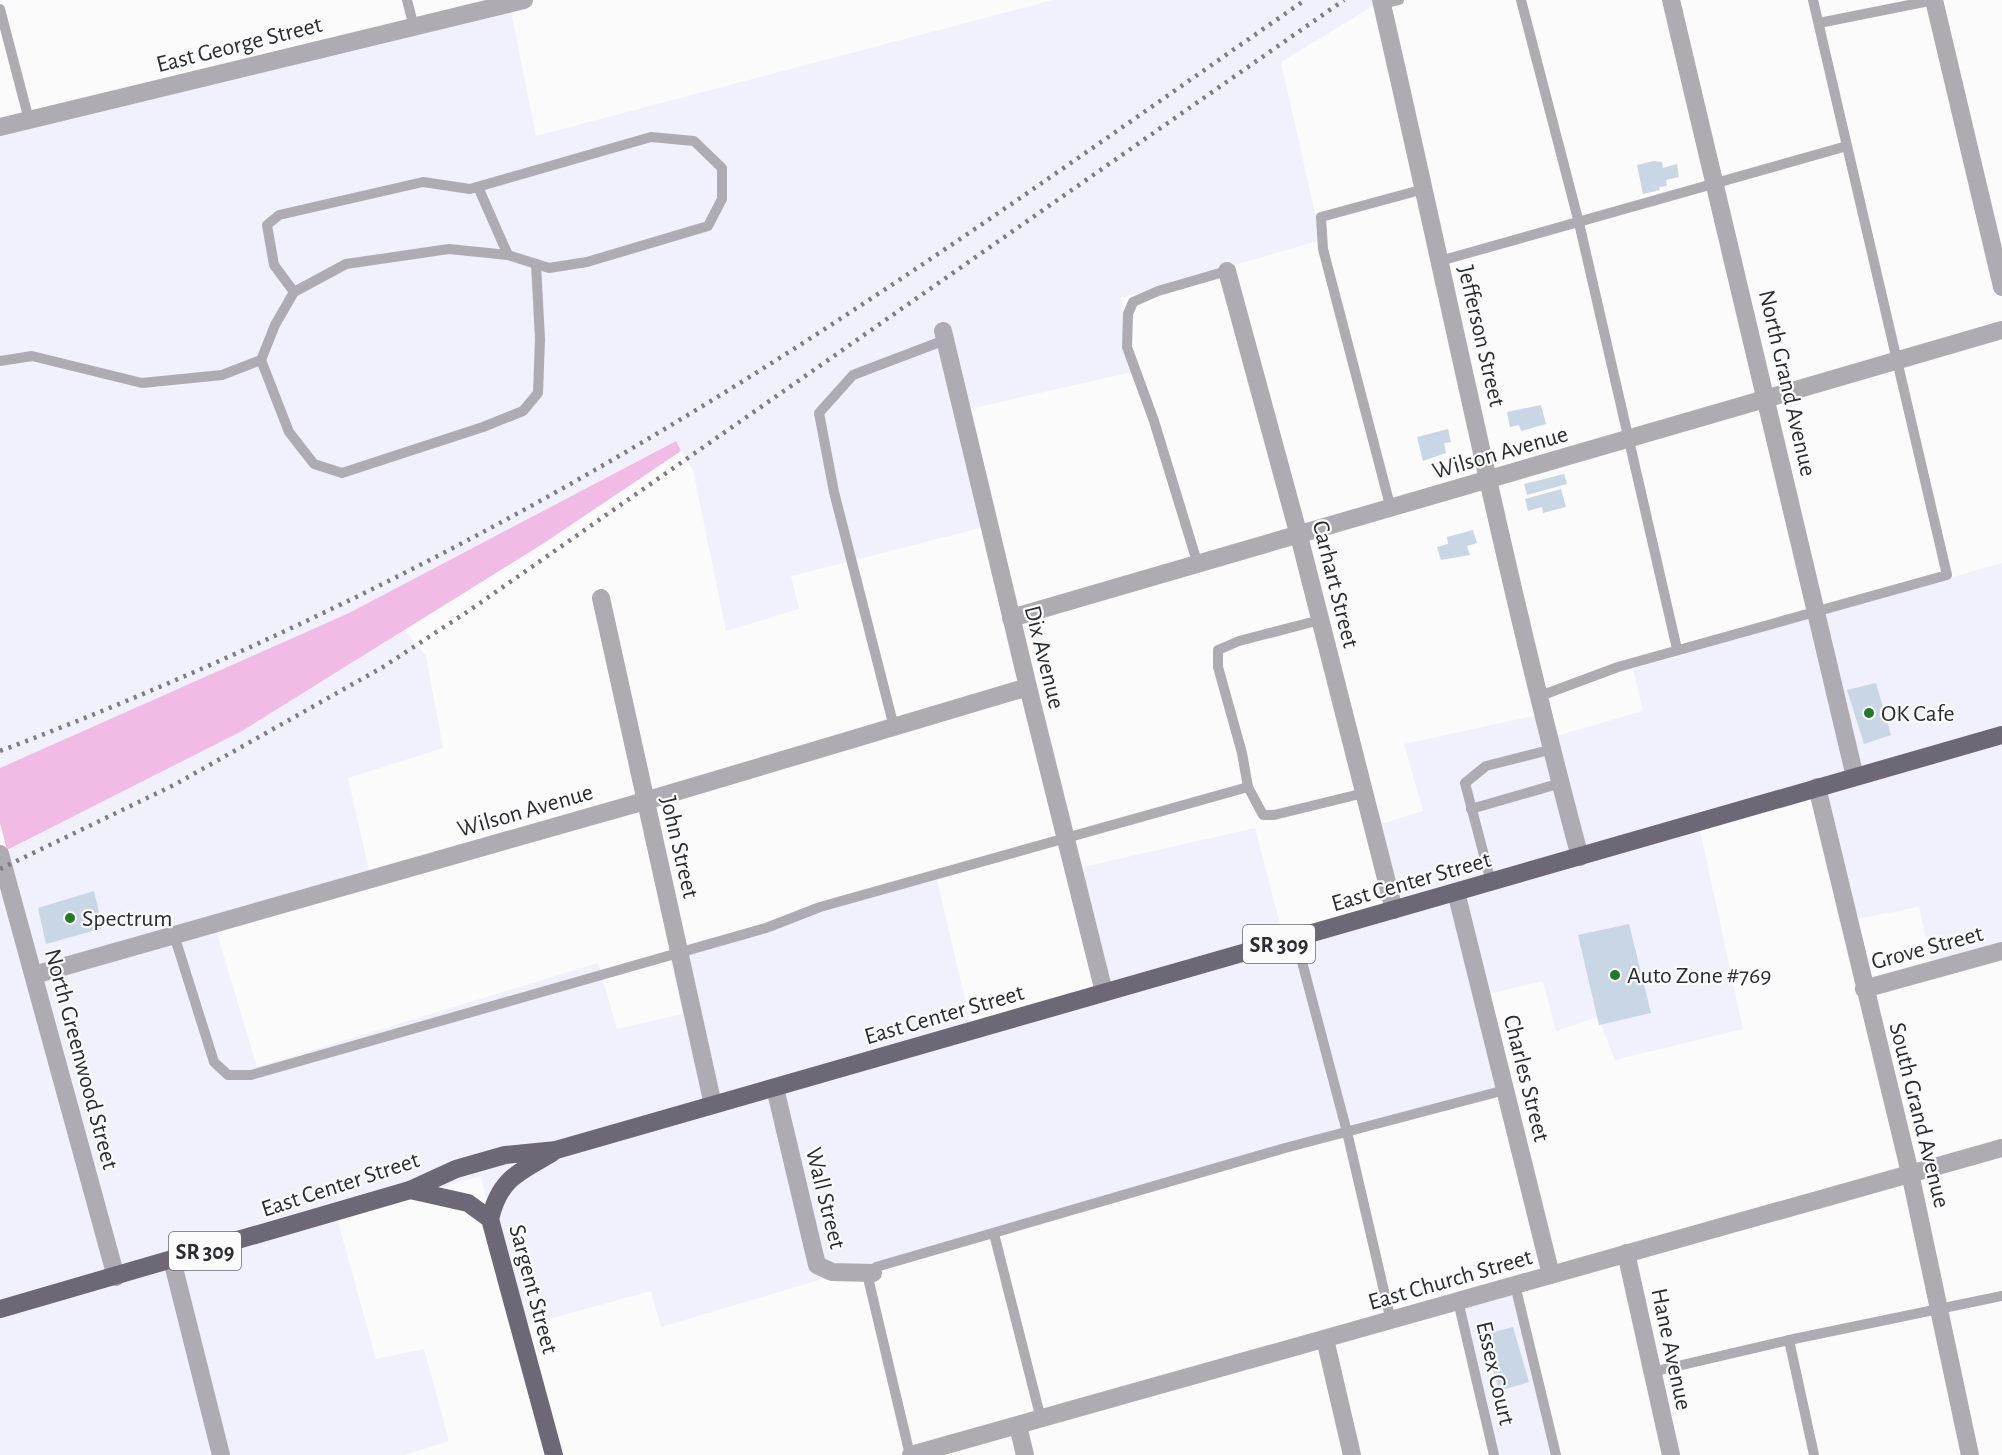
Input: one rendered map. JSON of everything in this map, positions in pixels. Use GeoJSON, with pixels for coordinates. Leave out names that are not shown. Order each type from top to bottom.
{"type":"FeatureCollection","features":[{"type":"Feature","properties":{"kind":"main road","name":"East Center Street"},"geometry":{"type":"LineString","coordinates":[[0,1309],[410,1190],[456,1170],[505,1155],[556,1150],[2002,735]]}},
{"type":"Feature","properties":{"kind":"main road","name":"East Center Street"},"geometry":{"type":"LineString","coordinates":[[490,1219],[496,1196],[515,1175],[556,1150]]}},
{"type":"Feature","properties":{"kind":"main road","name":"Sargent Street"},"geometry":{"type":"LineString","coordinates":[[410,1190],[468,1203],[490,1219],[554,1455]]}},
{"type":"Feature","properties":{"kind":"street","name":"East George Street"},"geometry":{"type":"LineString","coordinates":[[0,127],[524,0]]}},
{"type":"Feature","properties":{"kind":"street","name":"North Grand Avenue"},"geometry":{"type":"LineString","coordinates":[[1671,0],[1855,777]]}},
{"type":"Feature","properties":{"kind":"street"},"geometry":{"type":"LineString","coordinates":[[1934,0],[2002,287]]}},
{"type":"Feature","properties":{"kind":"street","name":"Jefferson Street"},"geometry":{"type":"LineString","coordinates":[[1387,1],[1440,261],[1540,696],[1580,857]]}},
{"type":"Feature","properties":{"kind":"street","name":"Carhart Street"},"geometry":{"type":"LineString","coordinates":[[1227,271],[1299,536],[1394,910]]}},
{"type":"Feature","properties":{"kind":"street","name":"Wilson Avenue"},"geometry":{"type":"LineString","coordinates":[[1011,618],[2002,330]]}},
{"type":"Feature","properties":{"kind":"street","name":"Dix Avenue"},"geometry":{"type":"LineString","coordinates":[[944,335],[1011,618],[1104,992]]}},
{"type":"Feature","properties":{"kind":"street","name":"John Street"},"geometry":{"type":"LineString","coordinates":[[601,598],[713,1105]]}},
{"type":"Feature","properties":{"kind":"street","name":"Wilson Avenue"},"geometry":{"type":"LineString","coordinates":[[34,975],[645,801],[1028,687]]}},
{"type":"Feature","properties":{"kind":"street","name":"South Grand Avenue"},"geometry":{"type":"LineString","coordinates":[[1817,788],[1910,1173],[1970,1455]]}},
{"type":"Feature","properties":{"kind":"street","name":"North Greenwood Street"},"geometry":{"type":"LineString","coordinates":[[0,854],[116,1277]]}},
{"type":"Feature","properties":{"kind":"street","name":"Charles Street"},"geometry":{"type":"LineString","coordinates":[[1456,892],[1551,1275]]}},
{"type":"Feature","properties":{"kind":"street","name":"Grove Street"},"geometry":{"type":"LineString","coordinates":[[1864,989],[2002,951]]}},
{"type":"Feature","properties":{"kind":"street","name":"Wall Street"},"geometry":{"type":"LineString","coordinates":[[775,1088],[817,1265],[832,1272],[873,1273]]}},
{"type":"Feature","properties":{"kind":"street","name":"East Church Street"},"geometry":{"type":"LineString","coordinates":[[910,1455],[2002,1149]]}},
{"type":"Feature","properties":{"kind":"street","name":"Hane Avenue"},"geometry":{"type":"LineString","coordinates":[[1626,1253],[1671,1455]]}},
{"type":"Feature","properties":{"kind":"street"},"geometry":{"type":"LineString","coordinates":[[172,1260],[221,1455]]}},
{"type":"Feature","properties":{"kind":"street"},"geometry":{"type":"LineString","coordinates":[[1325,1339],[1352,1455]]}},
{"type":"Feature","properties":{"kind":"street"},"geometry":{"type":"LineString","coordinates":[[1018,1425],[1025,1455]]}},
{"type":"Feature","properties":{"kind":"lane"},"geometry":{"type":"LineString","coordinates":[[407,0],[414,27]]}},
{"type":"Feature","properties":{"kind":"lane"},"geometry":{"type":"LineString","coordinates":[[1521,0],[1579,223],[1677,649]]}},
{"type":"Feature","properties":{"kind":"lane"},"geometry":{"type":"LineString","coordinates":[[1540,696],[1618,666],[1947,575],[1895,362],[1813,0]]}},
{"type":"Feature","properties":{"kind":"lane"},"geometry":{"type":"LineString","coordinates":[[1819,23],[1934,0]]}},
{"type":"Feature","properties":{"kind":"lane"},"geometry":{"type":"LineString","coordinates":[[0,9],[29,120]]}},
{"type":"Feature","properties":{"kind":"lane"},"geometry":{"type":"LineString","coordinates":[[294,292],[274,265],[267,225],[279,215],[423,182],[470,189],[651,137],[694,141],[722,168],[722,199],[708,226],[587,262],[549,268],[508,255],[450,249],[346,264],[294,292],[275,325],[261,360],[289,432],[314,464],[342,473],[483,427],[523,411],[538,393],[540,339],[536,264]]}},
{"type":"Feature","properties":{"kind":"lane"},"geometry":{"type":"LineString","coordinates":[[1440,261],[1847,146]]}},
{"type":"Feature","properties":{"kind":"lane"},"geometry":{"type":"LineString","coordinates":[[478,187],[508,255]]}},
{"type":"Feature","properties":{"kind":"lane"},"geometry":{"type":"LineString","coordinates":[[1391,509],[1323,249],[1321,217],[1424,189]]}},
{"type":"Feature","properties":{"kind":"lane"},"geometry":{"type":"LineString","coordinates":[[1198,565],[1154,421],[1126,347],[1128,314],[1133,302],[1158,291],[1227,271]]}},
{"type":"Feature","properties":{"kind":"lane"},"geometry":{"type":"LineString","coordinates":[[894,727],[834,492],[819,413],[853,375],[944,335]]}},
{"type":"Feature","properties":{"kind":"lane"},"geometry":{"type":"LineString","coordinates":[[0,361],[32,356],[142,383],[222,375],[261,360]]}},
{"type":"Feature","properties":{"kind":"lane"},"geometry":{"type":"LineString","coordinates":[[1320,620],[1239,641],[1218,650],[1218,667],[1242,753],[1248,787],[1263,815],[1274,815],[1364,793]]}},
{"type":"Feature","properties":{"kind":"lane"},"geometry":{"type":"LineString","coordinates":[[1491,882],[1465,783],[1474,773],[1486,766],[1553,749]]}},
{"type":"Feature","properties":{"kind":"lane"},"geometry":{"type":"LineString","coordinates":[[1471,809],[1561,783]]}},
{"type":"Feature","properties":{"kind":"lane"},"geometry":{"type":"LineString","coordinates":[[174,935],[214,1062],[228,1075],[251,1075],[766,928],[820,907],[1066,840],[1248,787]]}},
{"type":"Feature","properties":{"kind":"lane"},"geometry":{"type":"LineString","coordinates":[[1296,939],[1347,1132],[1391,1321]]}},
{"type":"Feature","properties":{"kind":"lane"},"geometry":{"type":"LineString","coordinates":[[910,1455],[869,1282],[876,1267],[1347,1132],[1505,1090]]}},
{"type":"Feature","properties":{"kind":"lane"},"geometry":{"type":"LineString","coordinates":[[994,1234],[1041,1419]]}},
{"type":"Feature","properties":{"kind":"lane"},"geometry":{"type":"LineString","coordinates":[[1515,1285],[1556,1455]]}},
{"type":"Feature","properties":{"kind":"lane"},"geometry":{"type":"LineString","coordinates":[[1652,1372],[1789,1340],[2002,1296]]}},
{"type":"Feature","properties":{"kind":"lane","name":"Essex Court"},"geometry":{"type":"LineString","coordinates":[[1458,1301],[1494,1455]]}},
{"type":"Feature","properties":{"kind":"lane"},"geometry":{"type":"LineString","coordinates":[[1789,1340],[1814,1455]]}},
{"type":"Feature","properties":{"kind":"shaded area"},"geometry":{"type":"Polygon","coordinates":[[[1053,0],[1383,0],[1281,62],[1321,240],[1121,298],[1137,371],[960,411],[985,527],[791,576],[799,609],[726,631],[693,470],[675,441],[349,613],[0,768],[0,124],[509,1],[536,136],[1053,0]]]}},
{"type":"Feature","properties":{"kind":"shaded area"},"geometry":{"type":"Polygon","coordinates":[[[676,441],[681,451],[544,543],[242,731],[7,850],[0,823],[0,768],[349,613],[676,441]]]}},
{"type":"Feature","properties":{"kind":"shaded area"},"geometry":{"type":"Polygon","coordinates":[[[2002,563],[2002,953],[1933,973],[1919,907],[1839,922],[1814,791],[1700,830],[1743,1029],[1615,1060],[1598,1017],[1556,1031],[1543,981],[1477,997],[1501,1092],[873,1264],[661,1327],[651,1291],[516,1328],[481,1176],[337,1218],[376,1359],[424,1349],[449,1441],[405,1455],[0,1455],[0,854],[242,731],[405,630],[426,656],[443,748],[348,778],[370,875],[212,916],[257,1067],[598,963],[617,1029],[683,1014],[668,949],[937,880],[972,1029],[1101,990],[1070,870],[1255,828],[1284,939],[1392,911],[1367,828],[1423,811],[1404,744],[1542,714],[1549,738],[1643,711],[1633,669],[2002,563]]]}},
{"type":"Feature","properties":{"kind":"shaded area"},"geometry":{"type":"Polygon","coordinates":[[[1516,1282],[1558,1455],[1494,1455],[1455,1297],[1516,1282]]]}},
{"type":"Feature","properties":{"kind":"building"},"geometry":{"type":"Polygon","coordinates":[[[1654,161],[1662,162],[1663,168],[1677,164],[1679,177],[1666,180],[1667,186],[1659,187],[1660,190],[1643,194],[1637,165],[1654,161]]]}},
{"type":"Feature","properties":{"kind":"building"},"geometry":{"type":"Polygon","coordinates":[[[1541,405],[1546,424],[1521,431],[1519,425],[1510,427],[1507,412],[1541,405]]]}},
{"type":"Feature","properties":{"kind":"building"},"geometry":{"type":"Polygon","coordinates":[[[1448,429],[1451,442],[1444,443],[1446,453],[1423,461],[1417,437],[1448,429]]]}},
{"type":"Feature","properties":{"kind":"building"},"geometry":{"type":"Polygon","coordinates":[[[1564,474],[1567,484],[1527,495],[1524,484],[1564,474]]]}},
{"type":"Feature","properties":{"kind":"building"},"geometry":{"type":"Polygon","coordinates":[[[1561,489],[1566,507],[1543,513],[1542,507],[1528,511],[1525,499],[1561,489]]]}},
{"type":"Feature","properties":{"kind":"building"},"geometry":{"type":"Polygon","coordinates":[[[1473,530],[1477,543],[1467,546],[1470,555],[1441,560],[1437,547],[1448,544],[1447,537],[1473,530]]]}},
{"type":"Feature","properties":{"kind":"building","name":"OK Cafe"},"geometry":{"type":"Polygon","coordinates":[[[1876,683],[1891,735],[1864,744],[1847,690],[1876,683]]]}},
{"type":"Feature","properties":{"kind":"building","name":"Spectrum"},"geometry":{"type":"Polygon","coordinates":[[[94,891],[103,928],[46,944],[38,908],[94,891]]]}},
{"type":"Feature","properties":{"kind":"building","name":"Auto Zone #769"},"geometry":{"type":"Polygon","coordinates":[[[1629,924],[1651,1013],[1599,1025],[1578,935],[1629,924]]]}},
{"type":"Feature","properties":{"kind":"building"},"geometry":{"type":"Polygon","coordinates":[[[1513,1327],[1529,1382],[1499,1391],[1483,1335],[1513,1327]]]}},
{"type":"Feature","properties":{"kind":"railway"},"geometry":{"type":"LineString","coordinates":[[0,751],[164,685],[324,612],[482,533],[636,446],[722,394],[891,285],[1305,0]]}},
{"type":"Feature","properties":{"kind":"railway"},"geometry":{"type":"LineString","coordinates":[[0,869],[174,785],[383,667],[470,610],[1344,0]]}},
{"type":"Feature","properties":{"kind":"place","name":"OK Cafe"},"geometry":{"type":"Point","coordinates":[1869,713]}},
{"type":"Feature","properties":{"kind":"place","name":"Spectrum"},"geometry":{"type":"Point","coordinates":[70,918]}},
{"type":"Feature","properties":{"kind":"place","name":"Auto Zone #769"},"geometry":{"type":"Point","coordinates":[1615,975]}}]}
